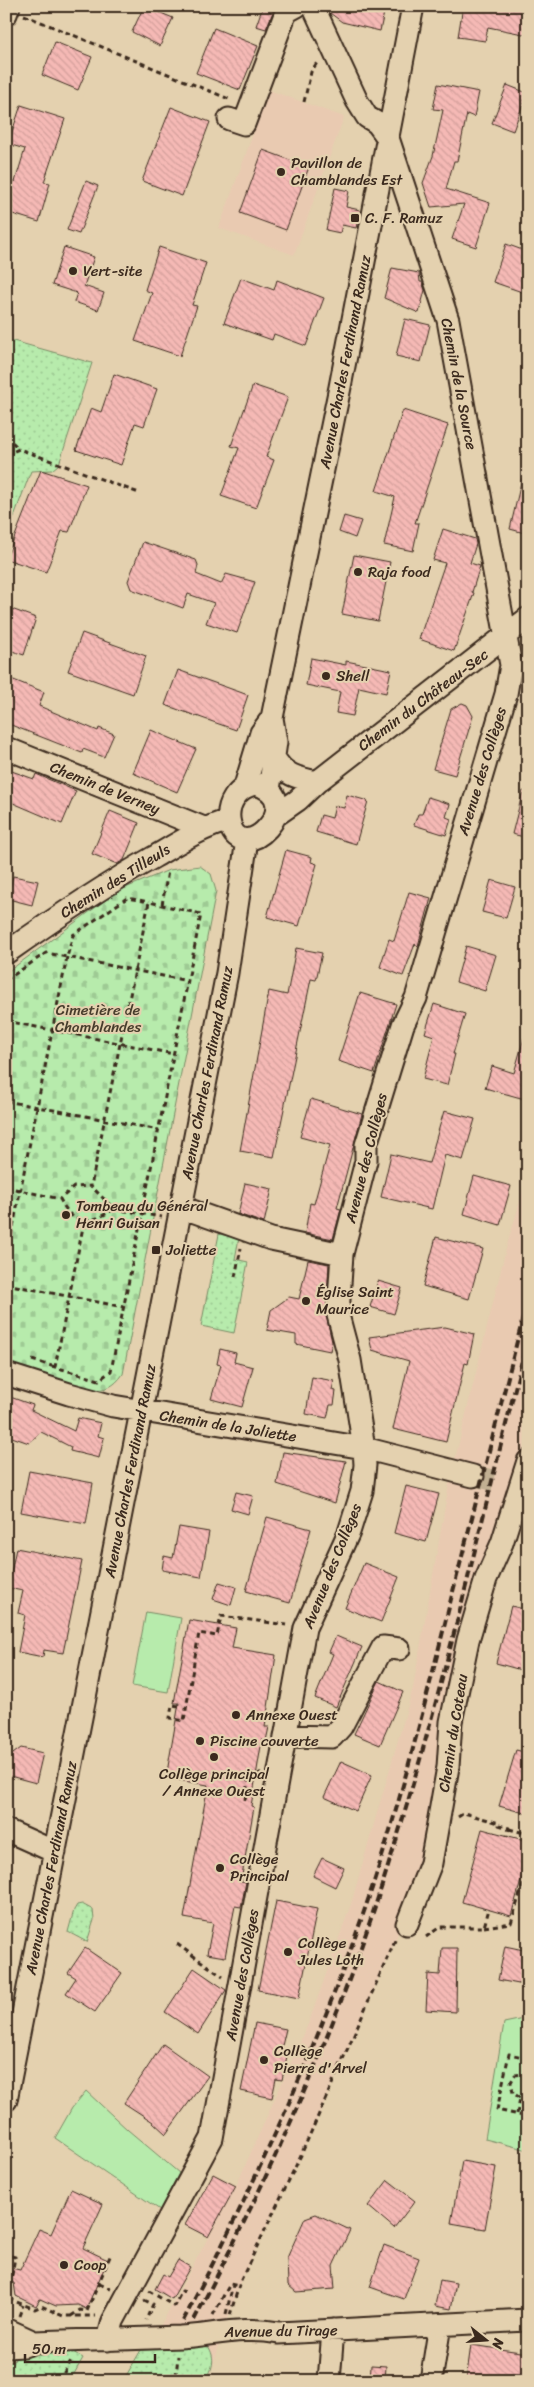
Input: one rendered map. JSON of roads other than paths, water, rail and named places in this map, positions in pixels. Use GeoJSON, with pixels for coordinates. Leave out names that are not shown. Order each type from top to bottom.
{"type":"FeatureCollection","features":[{"type":"Feature","properties":{"kind":"street"},"geometry":{"type":"LineString","coordinates":[[230,119],[244,124],[286,12],[297,6]]}},
{"type":"Feature","properties":{"kind":"street"},"geometry":{"type":"LineString","coordinates":[[313,6],[357,101],[367,116],[377,123],[388,138]]}},
{"type":"Feature","properties":{"kind":"street","name":"Avenue Charles Ferdinand Ramuz"},"geometry":{"type":"LineString","coordinates":[[270,791],[276,742],[272,718],[340,388],[413,6]]}},
{"type":"Feature","properties":{"kind":"street","name":"Chemin de la Source"},"geometry":{"type":"LineString","coordinates":[[388,138],[448,320],[506,637]]}},
{"type":"Feature","properties":{"kind":"street","name":"Chemin du Château-Sec"},"geometry":{"type":"LineString","coordinates":[[275,816],[298,800],[317,782],[506,637],[528,618]]}},
{"type":"Feature","properties":{"kind":"street","name":"Avenue des Collèges"},"geometry":{"type":"LineString","coordinates":[[108,2340],[113,2321],[212,2138],[305,1628],[349,1532],[362,1491],[366,1465],[350,1360],[338,1315],[342,1254],[366,1162],[366,1145],[403,1025],[416,998],[506,694],[511,665],[506,637]]}},
{"type":"Feature","properties":{"kind":"street","name":"Avenue Charles Ferdinand Ramuz"},"geometry":{"type":"LineString","coordinates":[[245,786],[261,733],[272,718]]}},
{"type":"Feature","properties":{"kind":"street","name":"Chemin de Verney"},"geometry":{"type":"LineString","coordinates":[[6,748],[204,828]]}},
{"type":"Feature","properties":{"kind":"street"},"geometry":{"type":"LineString","coordinates":[[274,757],[279,768],[298,778],[317,782]]}},
{"type":"Feature","properties":{"kind":"street","name":"Chemin du Château-Sec"},"geometry":{"type":"LineString","coordinates":[[270,791],[317,782]]}},
{"type":"Feature","properties":{"kind":"street"},"geometry":{"type":"LineString","coordinates":[[256,784],[270,791],[277,804],[275,816],[264,833],[255,839],[238,838],[232,830],[229,820],[229,810],[235,796],[245,786],[256,784]]}},
{"type":"Feature","properties":{"kind":"street","name":"Chemin des Tilleuls"},"geometry":{"type":"LineString","coordinates":[[6,952],[72,906],[204,828],[229,820]]}},
{"type":"Feature","properties":{"kind":"street","name":"Avenue Charles Ferdinand Ramuz"},"geometry":{"type":"LineString","coordinates":[[6,2100],[142,1412],[174,1212],[227,973],[247,840]]}},
{"type":"Feature","properties":{"kind":"street"},"geometry":{"type":"LineString","coordinates":[[174,1212],[245,1230],[271,1239],[342,1254]]}},
{"type":"Feature","properties":{"kind":"street","name":"Chemin de la Joliette"},"geometry":{"type":"LineString","coordinates":[[6,1374],[78,1397],[142,1412],[364,1448]]}},
{"type":"Feature","properties":{"kind":"street"},"geometry":{"type":"LineString","coordinates":[[364,1448],[473,1476]]}},
{"type":"Feature","properties":{"kind":"street","name":"Chemin du Coteau"},"geometry":{"type":"LineString","coordinates":[[407,1924],[429,1873],[451,1743],[451,1722],[468,1640],[486,1579],[502,1543],[521,1473]]}},
{"type":"Feature","properties":{"kind":"street"},"geometry":{"type":"LineString","coordinates":[[285,1736],[332,1737],[340,1727],[383,1647],[399,1649]]}},
{"type":"Feature","properties":{"kind":"street"},"geometry":{"type":"LineString","coordinates":[[6,1830],[55,1852]]}},
{"type":"Feature","properties":{"kind":"street","name":"Avenue du Tirage"},"geometry":{"type":"LineString","coordinates":[[6,2348],[24,2346],[34,2342],[180,2338],[221,2332],[267,2331],[279,2333],[528,2320]]}},
{"type":"Feature","properties":{"kind":"street"},"geometry":{"type":"LineString","coordinates":[[431,2381],[440,2325]]}},
{"type":"Feature","properties":{"kind":"street","name":"Avenue du Tirage"},"geometry":{"type":"LineString","coordinates":[[6,2329],[34,2342]]}},
{"type":"Feature","properties":{"kind":"street"},"geometry":{"type":"LineString","coordinates":[[329,2381],[333,2330]]}},
{"type":"Feature","properties":{"kind":"tunnel"},"geometry":{"type":"LineString","coordinates":[[473,1476],[503,1482]]}},
{"type":"Feature","properties":{"kind":"railway"},"geometry":{"type":"LineString","coordinates":[[183,2321],[237,2215],[310,2054],[353,1944],[372,1888],[414,1744],[528,1299]]}},
{"type":"Feature","properties":{"kind":"railway"},"geometry":{"type":"LineString","coordinates":[[194,2320],[242,2226],[287,2130],[329,2032],[366,1933],[390,1860],[433,1712],[528,1337]]}},
{"type":"Feature","properties":{"kind":"place","name":"Pavillon de Chamblandes Est"},"geometry":{"type":"Point","coordinates":[281,172]}},
{"type":"Feature","properties":{"kind":"place","name":"C. F. Ramuz"},"geometry":{"type":"Point","coordinates":[355,218]}},
{"type":"Feature","properties":{"kind":"place","name":"Vert-site"},"geometry":{"type":"Point","coordinates":[73,271]}},
{"type":"Feature","properties":{"kind":"place","name":"Raja food"},"geometry":{"type":"Point","coordinates":[358,572]}},
{"type":"Feature","properties":{"kind":"place","name":"Shell"},"geometry":{"type":"Point","coordinates":[326,676]}},
{"type":"Feature","properties":{"kind":"place","name":"Tombeau du Général Henri Guisan"},"geometry":{"type":"Point","coordinates":[66,1215]}},
{"type":"Feature","properties":{"kind":"place","name":"Joliette"},"geometry":{"type":"Point","coordinates":[156,1250]}},
{"type":"Feature","properties":{"kind":"place","name":"Église Saint Maurice"},"geometry":{"type":"Point","coordinates":[306,1301]}},
{"type":"Feature","properties":{"kind":"place","name":"Annexe Ouest"},"geometry":{"type":"Point","coordinates":[236,1715]}},
{"type":"Feature","properties":{"kind":"place","name":"Piscine couverte"},"geometry":{"type":"Point","coordinates":[200,1741]}},
{"type":"Feature","properties":{"kind":"place","name":"Collège principal / Annexe Ouest"},"geometry":{"type":"Point","coordinates":[214,1757]}},
{"type":"Feature","properties":{"kind":"place","name":"Collège Principal"},"geometry":{"type":"Point","coordinates":[220,1868]}},
{"type":"Feature","properties":{"kind":"place","name":"Collège Jules Loth"},"geometry":{"type":"Point","coordinates":[288,1952]}},
{"type":"Feature","properties":{"kind":"place","name":"Collège Pierre d'Arvel"},"geometry":{"type":"Point","coordinates":[264,2060]}},
{"type":"Feature","properties":{"kind":"place","name":"Coop"},"geometry":{"type":"Point","coordinates":[64,2265]}},
{"type":"Feature","properties":{"kind":"park label","name":"Cimetière de Chamblandes"},"geometry":{"type":"Point","coordinates":[98,1018]}}]}
